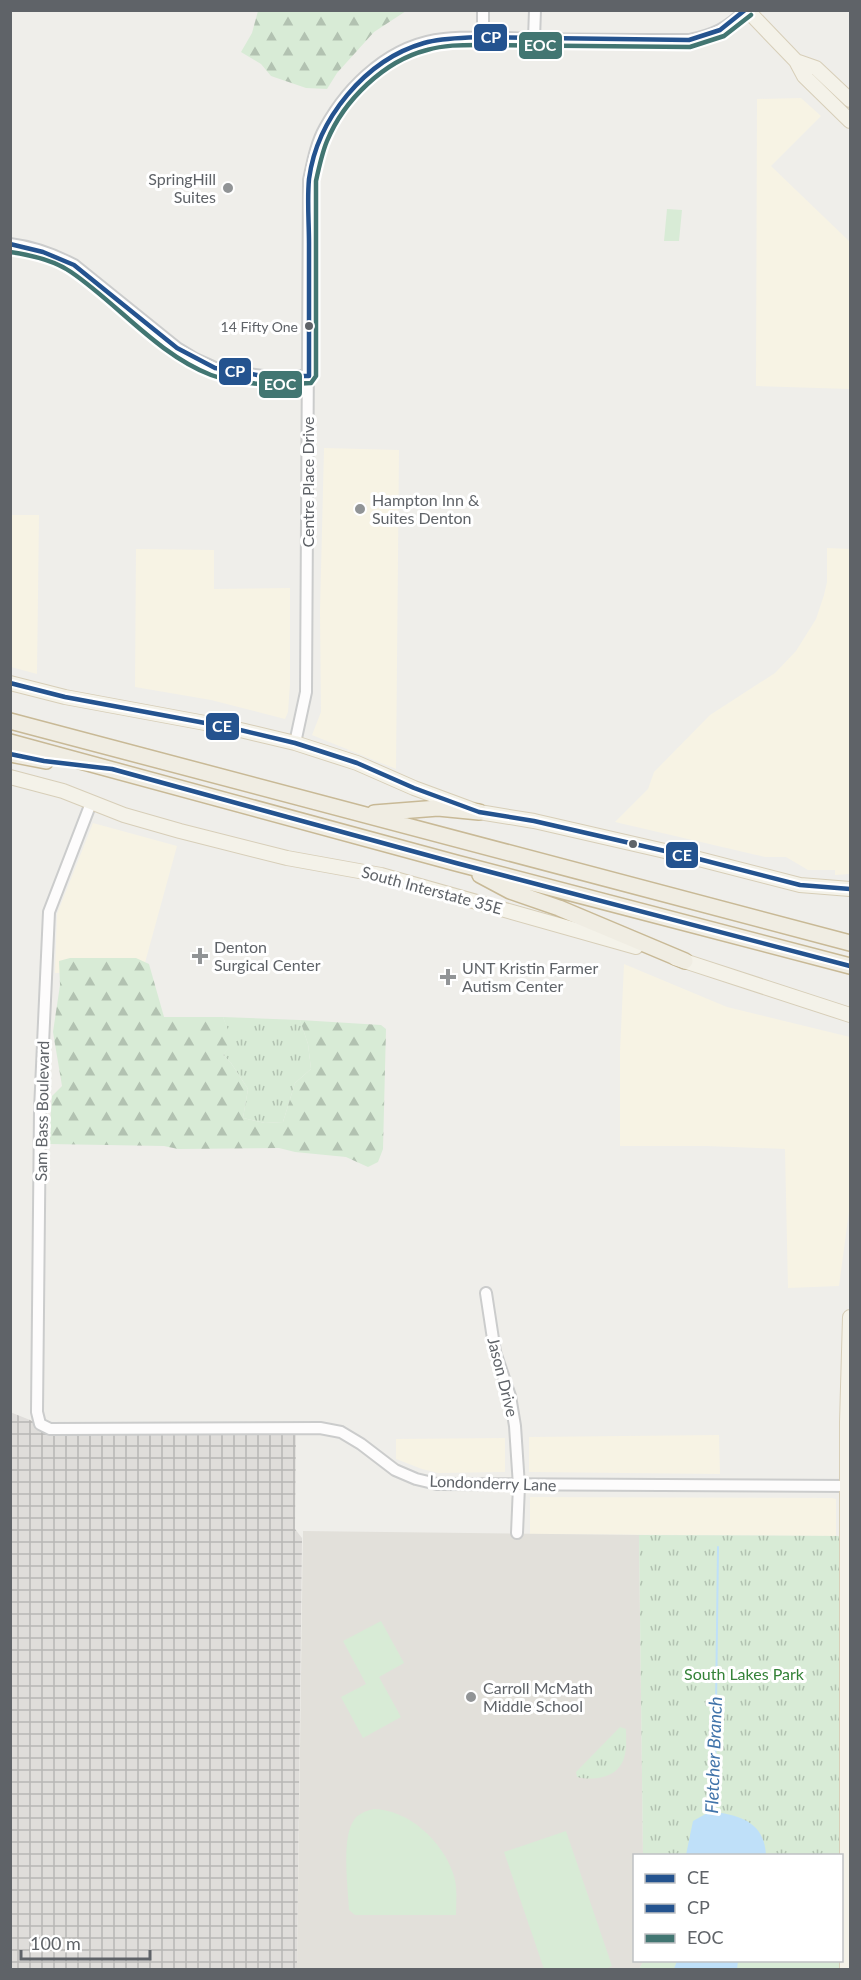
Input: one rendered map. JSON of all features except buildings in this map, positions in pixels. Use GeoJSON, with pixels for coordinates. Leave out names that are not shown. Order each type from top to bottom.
{"type":"FeatureCollection","features":[{"type":"Feature","properties":{"kind":"highway"},"geometry":{"type":"LineString","coordinates":[[10,721],[850,943]]}},
{"type":"Feature","properties":{"kind":"highway"},"geometry":{"type":"LineString","coordinates":[[10,742],[848,966]]}},
{"type":"Feature","properties":{"kind":"highway"},"geometry":{"type":"LineString","coordinates":[[10,754],[44,761],[112,769]]}},
{"type":"Feature","properties":{"kind":"highway"},"geometry":{"type":"LineString","coordinates":[[364,814],[438,808],[479,812]]}},
{"type":"Feature","properties":{"kind":"highway"},"geometry":{"type":"LineString","coordinates":[[456,863],[510,891],[559,908],[685,961]]}},
{"type":"Feature","properties":{"kind":"main road"},"geometry":{"type":"LineString","coordinates":[[746,10],[796,61],[804,76],[850,121]]}},
{"type":"Feature","properties":{"kind":"main road"},"geometry":{"type":"LineString","coordinates":[[796,61],[816,68],[850,100]]}},
{"type":"Feature","properties":{"kind":"main road"},"geometry":{"type":"LineString","coordinates":[[10,683],[65,697],[232,728],[295,743],[357,763],[414,788],[479,812],[544,823],[800,885],[850,889]]}},
{"type":"Feature","properties":{"kind":"main road","name":"South Interstate 35E"},"geometry":{"type":"LineString","coordinates":[[10,777],[180,831],[288,858],[353,869],[403,881],[566,925],[847,1011]]}},
{"type":"Feature","properties":{"kind":"main road"},"geometry":{"type":"LineString","coordinates":[[847,1970],[850,1317]]}},
{"type":"Feature","properties":{"kind":"street"},"geometry":{"type":"LineString","coordinates":[[483,10],[483,37]]}},
{"type":"Feature","properties":{"kind":"street"},"geometry":{"type":"LineString","coordinates":[[534,39],[535,10]]}},
{"type":"Feature","properties":{"kind":"street","name":"Centre Place Drive"},"geometry":{"type":"LineString","coordinates":[[295,743],[306,692],[309,180],[316,149],[325,128],[351,90],[377,65],[403,50],[442,39],[483,37],[689,40],[712,36],[735,21],[746,10]]}},
{"type":"Feature","properties":{"kind":"street"},"geometry":{"type":"LineString","coordinates":[[10,244],[33,248],[74,265],[177,348],[205,363],[238,373],[263,376],[309,376]]}},
{"type":"Feature","properties":{"kind":"street","name":"Sam Bass Boulevard"},"geometry":{"type":"LineString","coordinates":[[44,1425],[40,1424],[37,1412],[38,1270],[40,1110],[49,912],[91,803]]}},
{"type":"Feature","properties":{"kind":"street","name":"Jason Drive"},"geometry":{"type":"LineString","coordinates":[[486,1293],[495,1352],[510,1396],[519,1456],[518,1533]]}},
{"type":"Feature","properties":{"kind":"street","name":"Londonderry Lane"},"geometry":{"type":"LineString","coordinates":[[44,1425],[50,1430],[320,1428],[342,1432],[394,1470],[437,1484],[849,1486]]}},
{"type":"Feature","properties":{"kind":"shaded area"},"geometry":{"type":"Polygon","coordinates":[[[801,98],[821,116],[771,166],[850,242],[850,389],[756,386],[757,99],[801,98]]]}},
{"type":"Feature","properties":{"kind":"shaded area"},"geometry":{"type":"Polygon","coordinates":[[[324,448],[399,450],[396,769],[312,735],[321,712],[320,611],[324,448]]]}},
{"type":"Feature","properties":{"kind":"shaded area"},"geometry":{"type":"Polygon","coordinates":[[[10,515],[39,515],[37,674],[11,667],[10,515]]]}},
{"type":"Feature","properties":{"kind":"shaded area"},"geometry":{"type":"Polygon","coordinates":[[[827,548],[850,549],[850,874],[835,875],[835,870],[808,870],[786,857],[765,857],[615,822],[648,789],[654,772],[710,715],[775,673],[796,651],[816,619],[824,595],[827,582],[827,548]]]}},
{"type":"Feature","properties":{"kind":"shaded area"},"geometry":{"type":"Polygon","coordinates":[[[136,549],[214,550],[214,589],[290,588],[290,684],[288,712],[285,719],[211,700],[135,687],[136,549]]]}},
{"type":"Feature","properties":{"kind":"shaded area"},"geometry":{"type":"Polygon","coordinates":[[[93,823],[177,846],[143,970],[55,973],[57,914],[93,823]]]}},
{"type":"Feature","properties":{"kind":"shaded area"},"geometry":{"type":"Polygon","coordinates":[[[624,964],[727,1007],[850,1037],[850,1204],[839,1286],[788,1288],[785,1149],[620,1146],[620,1051],[624,964]]]}},
{"type":"Feature","properties":{"kind":"shaded area"},"geometry":{"type":"Polygon","coordinates":[[[10,1412],[40,1424],[296,1428],[295,1529],[302,1538],[297,1969],[11,1969],[10,1412]]]}},
{"type":"Feature","properties":{"kind":"shaded area"},"geometry":{"type":"Polygon","coordinates":[[[719,1435],[720,1474],[529,1472],[529,1437],[719,1435]]]}},
{"type":"Feature","properties":{"kind":"shaded area"},"geometry":{"type":"Polygon","coordinates":[[[505,1438],[505,1472],[438,1473],[396,1459],[396,1439],[505,1438]]]}},
{"type":"Feature","properties":{"kind":"shaded area"},"geometry":{"type":"Polygon","coordinates":[[[530,1497],[832,1498],[836,1499],[836,1536],[530,1534],[530,1497]]]}},
{"type":"Feature","properties":{"kind":"shaded area","name":"Carroll McMath Middle School"},"geometry":{"type":"Polygon","coordinates":[[[303,1531],[639,1535],[643,1854],[633,1854],[633,1962],[643,1962],[639,1969],[305,1970],[297,1968],[303,1531]]]}},
{"type":"Feature","properties":{"kind":"green space"},"geometry":{"type":"Polygon","coordinates":[[[258,10],[406,11],[374,32],[337,73],[327,89],[306,88],[271,76],[261,64],[241,52],[252,33],[258,10]]]}},
{"type":"Feature","properties":{"kind":"green space"},"geometry":{"type":"Polygon","coordinates":[[[667,209],[682,210],[679,241],[664,241],[667,209]]]}},
{"type":"Feature","properties":{"kind":"green space"},"geometry":{"type":"Polygon","coordinates":[[[70,958],[136,958],[149,964],[164,1017],[223,1017],[233,1043],[223,1055],[248,1089],[243,1118],[265,1123],[283,1122],[295,1083],[311,1069],[308,1044],[300,1020],[381,1025],[386,1029],[383,1149],[378,1162],[368,1167],[346,1157],[295,1152],[279,1148],[178,1149],[164,1146],[49,1144],[52,1096],[62,1086],[53,1032],[60,985],[59,961],[70,958]]]}},
{"type":"Feature","properties":{"kind":"green space"},"geometry":{"type":"Polygon","coordinates":[[[223,1017],[300,1020],[308,1044],[311,1069],[295,1083],[283,1122],[265,1123],[243,1118],[248,1089],[223,1055],[232,1043],[223,1017]]]}},
{"type":"Feature","properties":{"kind":"green space","name":"South Lakes Park"},"geometry":{"type":"Polygon","coordinates":[[[639,1535],[847,1536],[847,1969],[639,1969],[643,1962],[843,1962],[843,1854],[643,1854],[639,1535]]]}},
{"type":"Feature","properties":{"kind":"green space"},"geometry":{"type":"Polygon","coordinates":[[[381,1621],[404,1663],[379,1677],[401,1717],[363,1738],[341,1697],[366,1684],[343,1641],[381,1621]]]}},
{"type":"Feature","properties":{"kind":"green space"},"geometry":{"type":"Polygon","coordinates":[[[620,1727],[626,1729],[626,1747],[624,1758],[617,1770],[598,1778],[577,1777],[576,1772],[620,1727]]]}},
{"type":"Feature","properties":{"kind":"green space"},"geometry":{"type":"Polygon","coordinates":[[[374,1809],[400,1815],[411,1821],[422,1829],[441,1850],[455,1878],[456,1915],[355,1915],[349,1910],[346,1850],[350,1828],[358,1816],[374,1809]]]}},
{"type":"Feature","properties":{"kind":"green space"},"geometry":{"type":"Polygon","coordinates":[[[566,1831],[612,1966],[603,1970],[544,1969],[504,1852],[566,1831]]]}},
{"type":"Feature","properties":{"kind":"water"},"geometry":{"type":"Polygon","coordinates":[[[711,1811],[741,1818],[749,1822],[761,1834],[766,1854],[686,1854],[693,1821],[711,1811]]]}},
{"type":"Feature","properties":{"kind":"water"},"geometry":{"type":"Polygon","coordinates":[[[676,1962],[738,1962],[737,1969],[674,1969],[676,1962]]]}},
{"type":"Feature","properties":{"kind":"waterway","name":"Fletcher Branch"},"geometry":{"type":"LineString","coordinates":[[713,1814],[718,1547]]}},
{"type":"Feature","properties":{"kind":"transit line","name":"CP"},"geometry":{"type":"LineString","coordinates":[[10,244],[43,252],[74,265],[177,348],[215,368],[263,376],[309,376],[309,179],[322,135],[333,114],[364,78],[382,63],[402,51],[437,40],[478,37],[689,40],[720,30],[745,10]]}},
{"type":"Feature","properties":{"kind":"transit line","name":"EOC"},"geometry":{"type":"LineString","coordinates":[[10,252],[42,259],[64,268],[88,285],[155,342],[191,366],[211,375],[247,383],[311,383],[316,376],[316,181],[324,150],[334,126],[367,84],[411,55],[440,47],[459,45],[690,47],[724,36],[751,15]]}},
{"type":"Feature","properties":{"kind":"transit line","name":"CE"},"geometry":{"type":"LineString","coordinates":[[10,683],[65,697],[232,728],[295,743],[357,763],[414,788],[479,812],[534,821],[800,885],[850,889]]}},
{"type":"Feature","properties":{"kind":"transit line","name":"CE"},"geometry":{"type":"LineString","coordinates":[[10,754],[44,761],[112,769],[456,863],[850,966]]}},
{"type":"Feature","properties":{"kind":"place","name":"SpringHill Suites"},"geometry":{"type":"Point","coordinates":[228,188]}},
{"type":"Feature","properties":{"kind":"place","name":"14 Fifty One"},"geometry":{"type":"Point","coordinates":[309,326]}},
{"type":"Feature","properties":{"kind":"place","name":"Hampton Inn & Suites Denton"},"geometry":{"type":"Point","coordinates":[360,509]}},
{"type":"Feature","properties":{"kind":"place","name":"Denton Surgical Center"},"geometry":{"type":"Point","coordinates":[200,956]}},
{"type":"Feature","properties":{"kind":"place","name":"UNT Kristin Farmer Autism Center"},"geometry":{"type":"Point","coordinates":[448,977]}},
{"type":"Feature","properties":{"kind":"place","name":"Carroll McMath Middle School"},"geometry":{"type":"Point","coordinates":[471,1697]}}]}
